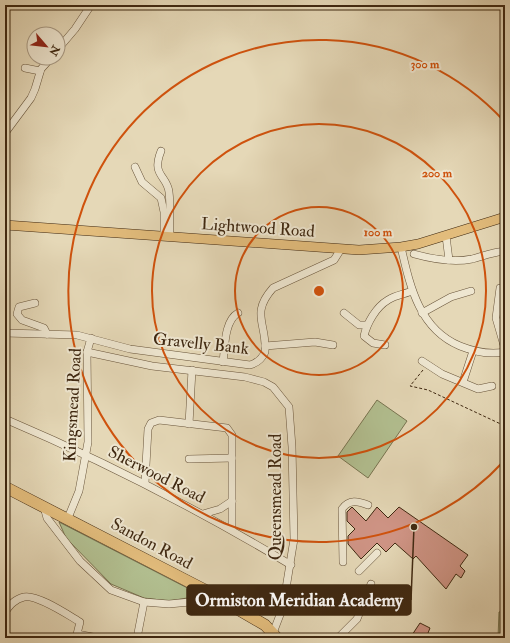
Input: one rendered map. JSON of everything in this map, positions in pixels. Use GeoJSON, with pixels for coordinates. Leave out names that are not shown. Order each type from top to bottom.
{"type":"FeatureCollection","features":[{"type":"Feature","properties":{"kind":"highway","name":"Sandon Road"},"geometry":{"type":"LineString","coordinates":[[5,487],[68,518],[203,589],[255,619],[275,636]]}},
{"type":"Feature","properties":{"kind":"main road","name":"Lightwood Road"},"geometry":{"type":"LineString","coordinates":[[5,225],[341,249],[401,247],[446,236],[505,217]]}},
{"type":"Feature","properties":{"kind":"street"},"geometry":{"type":"LineString","coordinates":[[66,40],[91,5]]}},
{"type":"Feature","properties":{"kind":"street"},"geometry":{"type":"LineString","coordinates":[[5,133],[31,98],[36,89],[40,71],[44,66]]}},
{"type":"Feature","properties":{"kind":"street"},"geometry":{"type":"LineString","coordinates":[[26,68],[40,71]]}},
{"type":"Feature","properties":{"kind":"street"},"geometry":{"type":"LineString","coordinates":[[161,151],[158,167],[160,177],[169,191],[167,237]]}},
{"type":"Feature","properties":{"kind":"street"},"geometry":{"type":"LineString","coordinates":[[135,167],[142,182],[161,198],[167,237]]}},
{"type":"Feature","properties":{"kind":"street"},"geometry":{"type":"LineString","coordinates":[[446,236],[449,260]]}},
{"type":"Feature","properties":{"kind":"street"},"geometry":{"type":"LineString","coordinates":[[401,247],[412,291],[422,313],[434,328],[443,336],[473,351],[495,354],[505,352]]}},
{"type":"Feature","properties":{"kind":"street","name":"Gravelly Bank"},"geometry":{"type":"LineString","coordinates":[[5,333],[77,335],[130,350],[223,362],[250,365],[255,364],[263,357],[266,346],[261,312],[262,304],[266,296],[274,288],[334,260],[341,249]]}},
{"type":"Feature","properties":{"kind":"street"},"geometry":{"type":"LineString","coordinates":[[414,254],[449,260],[471,259],[503,251]]}},
{"type":"Feature","properties":{"kind":"street"},"geometry":{"type":"LineString","coordinates":[[505,289],[500,288],[496,318],[505,349]]}},
{"type":"Feature","properties":{"kind":"street"},"geometry":{"type":"LineString","coordinates":[[422,313],[467,290]]}},
{"type":"Feature","properties":{"kind":"street"},"geometry":{"type":"LineString","coordinates":[[385,345],[373,343],[364,336],[367,325],[375,312],[388,300],[412,291]]}},
{"type":"Feature","properties":{"kind":"street"},"geometry":{"type":"LineString","coordinates":[[35,302],[19,307],[17,314],[22,320],[44,328],[47,334]]}},
{"type":"Feature","properties":{"kind":"street"},"geometry":{"type":"LineString","coordinates":[[223,362],[230,323],[233,317],[238,313]]}},
{"type":"Feature","properties":{"kind":"street"},"geometry":{"type":"LineString","coordinates":[[344,313],[359,325],[367,325]]}},
{"type":"Feature","properties":{"kind":"street","name":"Kingsmead Road"},"geometry":{"type":"LineString","coordinates":[[68,518],[79,491],[88,442],[88,352],[92,338]]}},
{"type":"Feature","properties":{"kind":"street"},"geometry":{"type":"LineString","coordinates":[[266,346],[315,342],[333,345]]}},
{"type":"Feature","properties":{"kind":"street"},"geometry":{"type":"LineString","coordinates":[[462,382],[473,351]]}},
{"type":"Feature","properties":{"kind":"street"},"geometry":{"type":"LineString","coordinates":[[88,352],[152,366],[192,370],[189,424]]}},
{"type":"Feature","properties":{"kind":"street"},"geometry":{"type":"LineString","coordinates":[[422,361],[428,366],[478,389],[492,386]]}},
{"type":"Feature","properties":{"kind":"street","name":"Queensmead Road"},"geometry":{"type":"LineString","coordinates":[[192,370],[245,377],[264,382],[273,388],[289,407],[294,539],[283,607],[275,636]]}},
{"type":"Feature","properties":{"kind":"street","name":"Sherwood Road"},"geometry":{"type":"LineString","coordinates":[[5,419],[145,483],[232,530],[291,565]]}},
{"type":"Feature","properties":{"kind":"street"},"geometry":{"type":"LineString","coordinates":[[145,483],[149,425],[159,420],[229,430],[232,435],[232,530]]}},
{"type":"Feature","properties":{"kind":"street"},"geometry":{"type":"LineString","coordinates":[[189,459],[232,458]]}},
{"type":"Feature","properties":{"kind":"street"},"geometry":{"type":"LineString","coordinates":[[203,514],[220,508],[232,501]]}},
{"type":"Feature","properties":{"kind":"street"},"geometry":{"type":"LineString","coordinates":[[343,562],[342,509],[346,504],[357,501],[368,505]]}},
{"type":"Feature","properties":{"kind":"street"},"geometry":{"type":"LineString","coordinates":[[44,507],[47,518],[80,561],[111,590],[144,602],[170,604],[190,602],[196,599],[203,589]]}},
{"type":"Feature","properties":{"kind":"street"},"geometry":{"type":"LineString","coordinates":[[359,571],[377,553]]}},
{"type":"Feature","properties":{"kind":"street"},"geometry":{"type":"LineString","coordinates":[[338,638],[358,619],[371,584]]}},
{"type":"Feature","properties":{"kind":"street"},"geometry":{"type":"LineString","coordinates":[[5,612],[14,601],[25,596],[34,598],[80,622],[77,634],[98,638]]}},
{"type":"Feature","properties":{"kind":"street"},"geometry":{"type":"LineString","coordinates":[[137,638],[144,602]]}},
{"type":"Feature","properties":{"kind":"path"},"geometry":{"type":"LineString","coordinates":[[428,366],[410,386],[428,390],[505,426]]}},
{"type":"Feature","properties":{"kind":"green space"},"geometry":{"type":"Polygon","coordinates":[[[377,400],[407,421],[368,478],[338,456],[377,400]]]}},
{"type":"Feature","properties":{"kind":"green space"},"geometry":{"type":"Polygon","coordinates":[[[59,522],[199,594],[169,601],[144,598],[111,584],[66,538],[59,522]]]}},
{"type":"Feature","properties":{"kind":"green space"},"geometry":{"type":"Polygon","coordinates":[[[505,611],[505,638],[498,638],[499,612],[505,611]]]}},
{"type":"Feature","properties":{"kind":"building"},"geometry":{"type":"Polygon","coordinates":[[[352,507],[366,521],[377,507],[388,518],[399,507],[468,555],[460,566],[465,571],[461,578],[456,574],[446,589],[416,556],[413,559],[395,543],[386,552],[377,543],[361,559],[348,544],[348,536],[355,529],[347,521],[347,512],[352,507]]]}},
{"type":"Feature","properties":{"kind":"building"},"geometry":{"type":"Polygon","coordinates":[[[420,623],[430,628],[426,638],[410,638],[420,623]]]}},
{"type":"Feature","properties":{"kind":"place","name":"Ormiston Meridian Academy"},"geometry":{"type":"Point","coordinates":[414,527]}}]}
